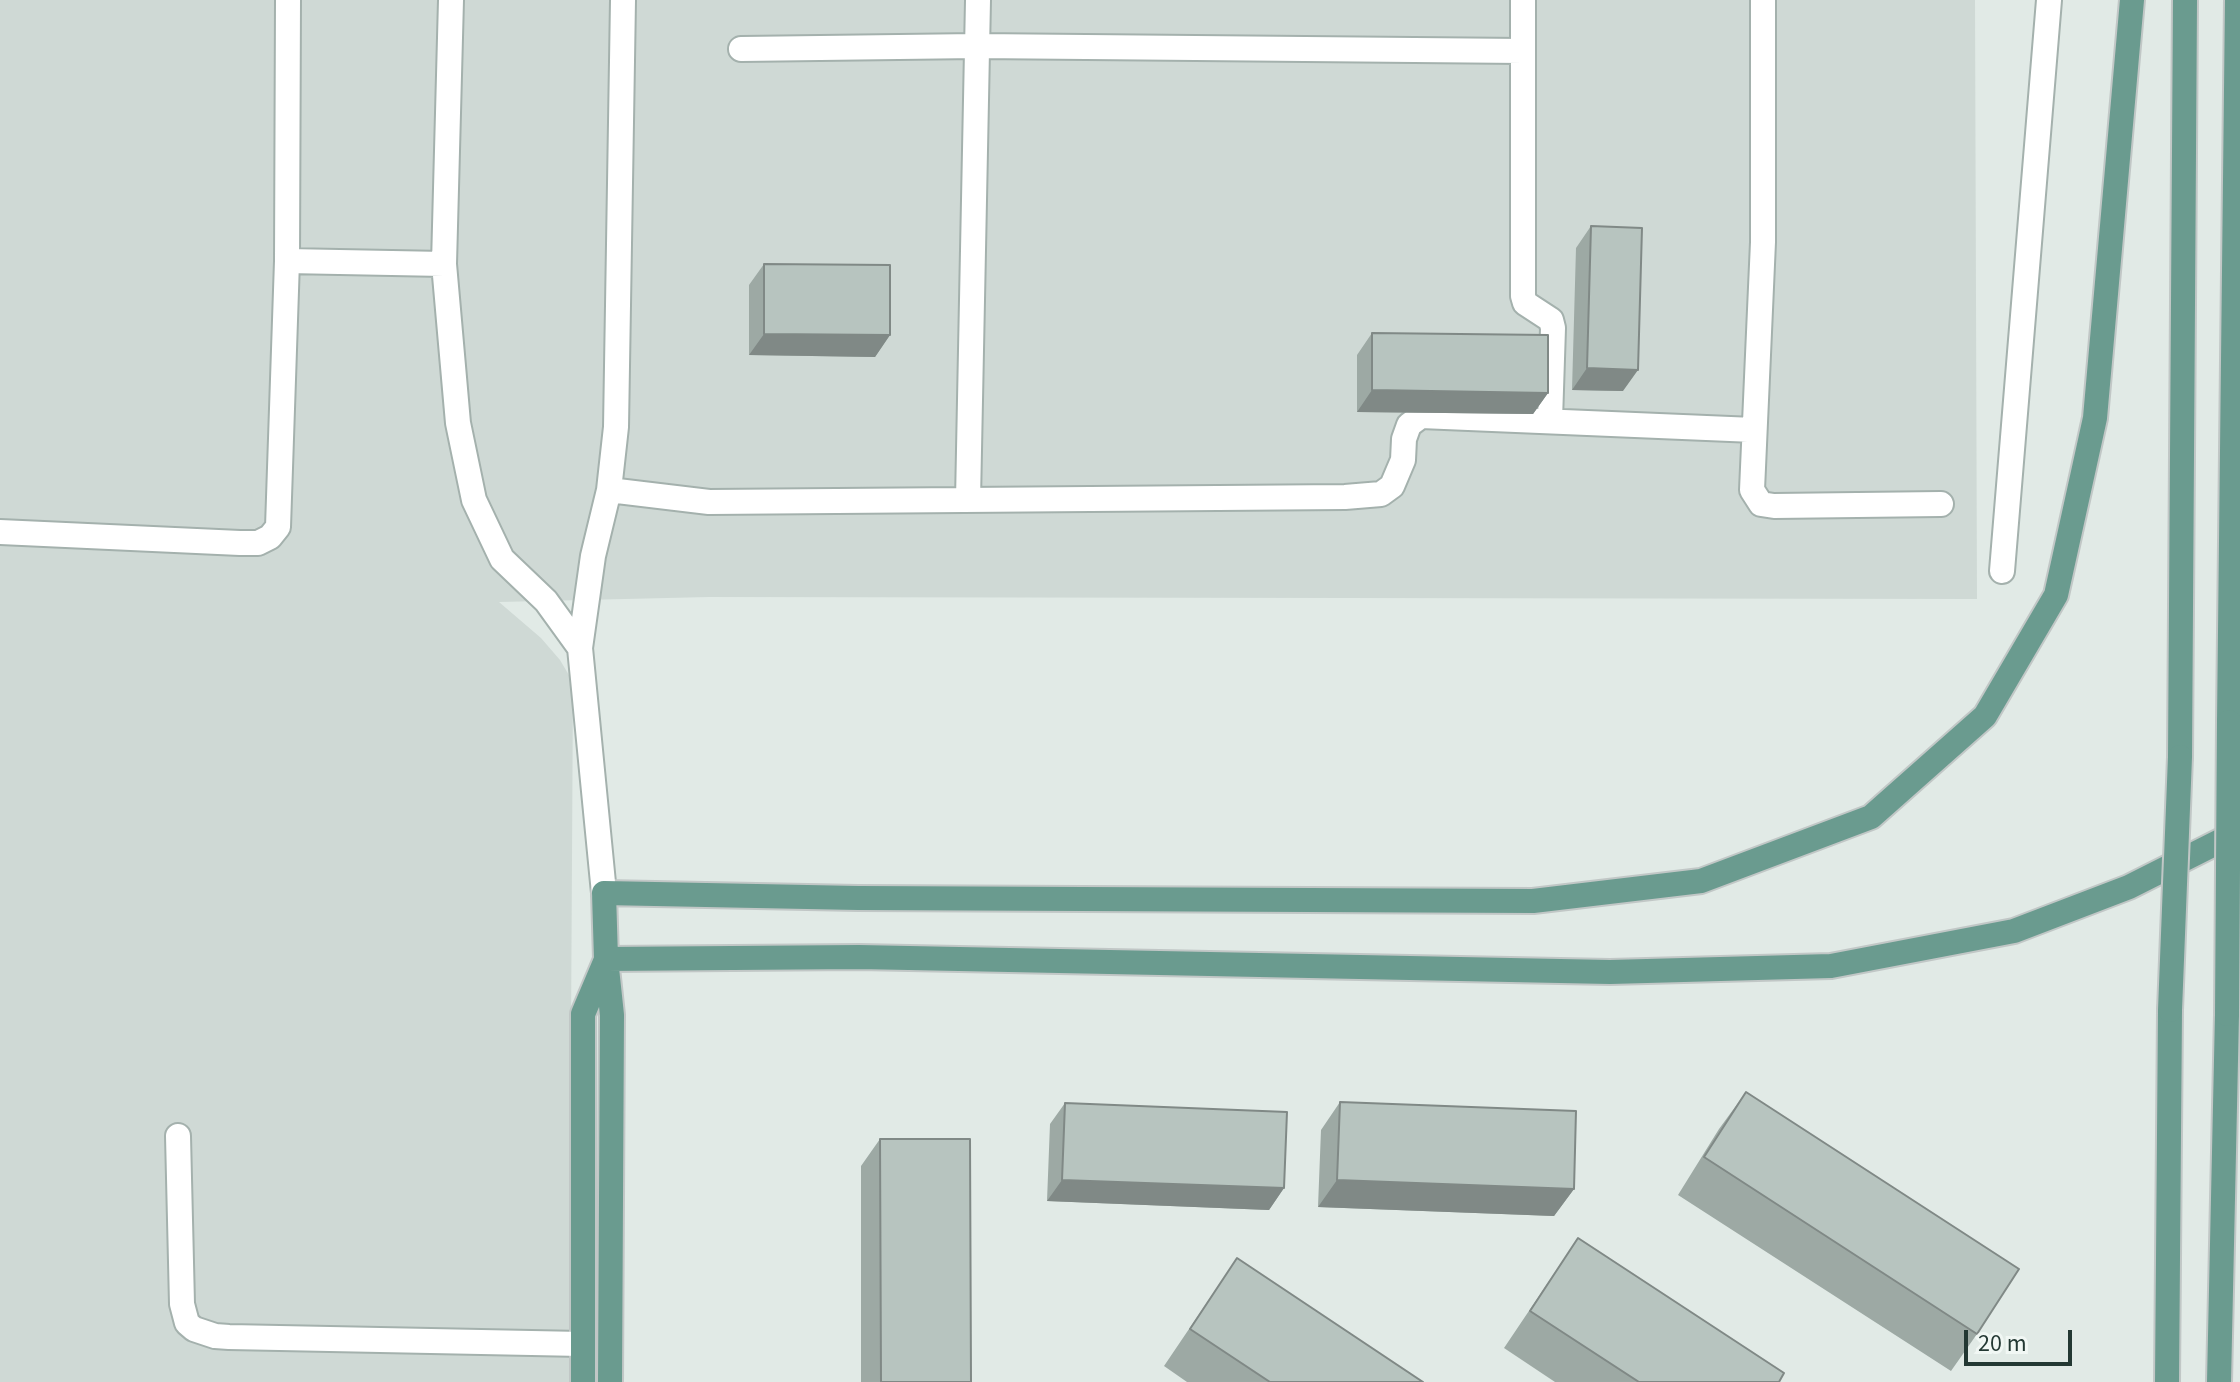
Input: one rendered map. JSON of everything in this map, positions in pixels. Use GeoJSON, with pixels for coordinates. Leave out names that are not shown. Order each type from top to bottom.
{"type":"FeatureCollection","features":[{"type":"Feature","properties":{"kind":"main road"},"geometry":{"type":"LineString","coordinates":[[610,1382],[612,1015],[604,893],[858,898],[1533,901],[1701,881],[1871,817],[1985,716],[2056,595],[2095,418],[2132,0]]}},
{"type":"Feature","properties":{"kind":"main road"},"geometry":{"type":"LineString","coordinates":[[2167,1382],[2170,1010],[2180,757],[2185,0]]}},
{"type":"Feature","properties":{"kind":"main road"},"geometry":{"type":"LineString","coordinates":[[2219,1382],[2227,1014],[2237,0]]}},
{"type":"Feature","properties":{"kind":"main road"},"geometry":{"type":"LineString","coordinates":[[606,959],[859,957],[1610,972],[1831,966],[2014,931],[2129,887],[2240,831]]}},
{"type":"Feature","properties":{"kind":"main road"},"geometry":{"type":"LineString","coordinates":[[583,1382],[583,1014],[606,959]]}},
{"type":"Feature","properties":{"kind":"street"},"geometry":{"type":"LineString","coordinates":[[0,532],[258,543],[270,537],[278,527],[287,261],[288,0]]}},
{"type":"Feature","properties":{"kind":"street"},"geometry":{"type":"LineString","coordinates":[[451,0],[444,264],[458,423],[474,500],[502,559],[546,601],[580,648]]}},
{"type":"Feature","properties":{"kind":"street"},"geometry":{"type":"LineString","coordinates":[[604,893],[580,648],[593,556],[609,490],[616,427],[623,0]]}},
{"type":"Feature","properties":{"kind":"street"},"geometry":{"type":"LineString","coordinates":[[968,500],[978,0]]}},
{"type":"Feature","properties":{"kind":"street"},"geometry":{"type":"LineString","coordinates":[[1523,0],[1523,296],[1525,303],[1551,320],[1553,328],[1550,420]]}},
{"type":"Feature","properties":{"kind":"street"},"geometry":{"type":"LineString","coordinates":[[1763,0],[1763,242],[1752,490],[1761,504],[1774,506],[1941,504]]}},
{"type":"Feature","properties":{"kind":"street"},"geometry":{"type":"LineString","coordinates":[[2002,571],[2049,0]]}},
{"type":"Feature","properties":{"kind":"street"},"geometry":{"type":"LineString","coordinates":[[741,49],[977,46],[1523,51]]}},
{"type":"Feature","properties":{"kind":"street"},"geometry":{"type":"LineString","coordinates":[[287,261],[444,264]]}},
{"type":"Feature","properties":{"kind":"street"},"geometry":{"type":"LineString","coordinates":[[609,490],[709,502],[1345,497],[1381,494],[1392,486],[1399,474],[1409,425],[1421,416],[1754,430]]}},
{"type":"Feature","properties":{"kind":"street"},"geometry":{"type":"LineString","coordinates":[[178,1136],[182,1304],[187,1323],[194,1329],[229,1337],[582,1344]]}},
{"type":"Feature","properties":{"kind":"shaded area"},"geometry":{"type":"Polygon","coordinates":[[[0,0],[1975,0],[1977,599],[709,597],[499,602],[541,638],[560,660],[573,682],[569,1382],[0,1382],[0,0]]]}},
{"type":"Feature","properties":{"kind":"building"},"geometry":{"type":"Polygon","coordinates":[[[1591,226],[1642,228],[1638,370],[1587,368],[1591,226]]]}},
{"type":"Feature","properties":{"kind":"building"},"geometry":{"type":"Polygon","coordinates":[[[764,264],[890,265],[890,335],[764,334],[764,264]]]}},
{"type":"Feature","properties":{"kind":"building"},"geometry":{"type":"Polygon","coordinates":[[[1372,333],[1548,335],[1548,393],[1372,390],[1372,333]]]}},
{"type":"Feature","properties":{"kind":"building"},"geometry":{"type":"Polygon","coordinates":[[[1746,1092],[2019,1269],[1977,1334],[1704,1157],[1746,1092]]]}},
{"type":"Feature","properties":{"kind":"building"},"geometry":{"type":"Polygon","coordinates":[[[1340,1102],[1576,1111],[1574,1189],[1337,1180],[1340,1102]]]}},
{"type":"Feature","properties":{"kind":"building"},"geometry":{"type":"Polygon","coordinates":[[[1065,1103],[1287,1112],[1284,1188],[1062,1180],[1065,1103]]]}},
{"type":"Feature","properties":{"kind":"building"},"geometry":{"type":"Polygon","coordinates":[[[880,1139],[970,1139],[971,1382],[881,1382],[880,1139]]]}},
{"type":"Feature","properties":{"kind":"building"},"geometry":{"type":"Polygon","coordinates":[[[1578,1238],[1784,1373],[1779,1382],[1639,1382],[1530,1311],[1578,1238]]]}},
{"type":"Feature","properties":{"kind":"building"},"geometry":{"type":"Polygon","coordinates":[[[1237,1258],[1423,1382],[1270,1382],[1190,1329],[1237,1258]]]}}]}
